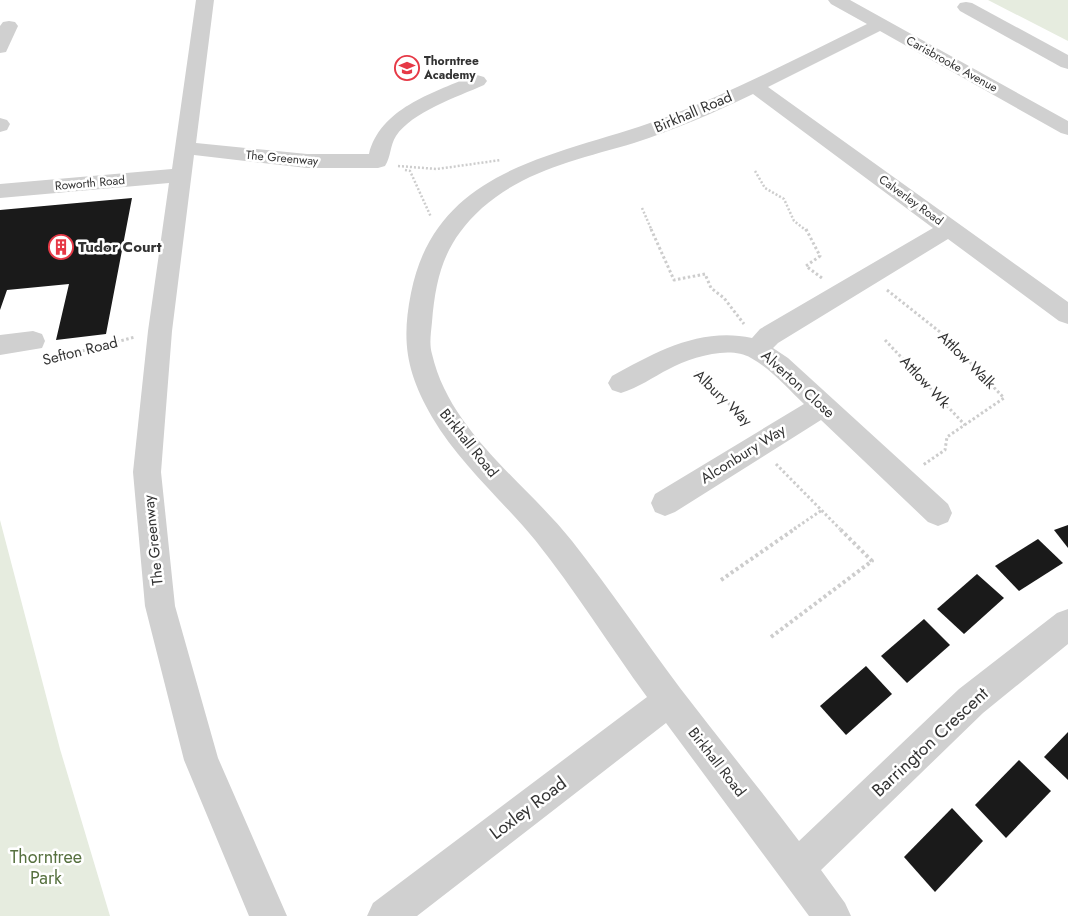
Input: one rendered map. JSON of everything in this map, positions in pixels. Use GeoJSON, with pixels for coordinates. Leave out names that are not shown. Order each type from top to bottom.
{"type":"FeatureCollection","features":[{"type":"Feature","properties":{"kind":"street","name":"The Greenway"},"geometry":{"type":"LineString","coordinates":[[205,0],[160,331],[147,472],[160,606],[202,760],[268,916]]}},
{"type":"Feature","properties":{"kind":"street","name":"Carisbrooke Avenue"},"geometry":{"type":"LineString","coordinates":[[837,0],[1065,124]]}},
{"type":"Feature","properties":{"kind":"street"},"geometry":{"type":"LineString","coordinates":[[966,7],[1068,63]]}},
{"type":"Feature","properties":{"kind":"street","name":"Birkhall Road"},"geometry":{"type":"LineString","coordinates":[[832,916],[798,868],[669,700],[558,547],[475,454],[437,404],[419,353],[420,300],[432,257],[441,239],[465,210],[495,187],[544,162],[599,148],[696,112],[754,86],[880,24]]}},
{"type":"Feature","properties":{"kind":"street"},"geometry":{"type":"LineString","coordinates":[[0,48],[9,26]]}},
{"type":"Feature","properties":{"kind":"street"},"geometry":{"type":"LineString","coordinates":[[378,161],[380,147],[389,130],[403,118],[476,81]]}},
{"type":"Feature","properties":{"kind":"street","name":"Calverley Road"},"geometry":{"type":"LineString","coordinates":[[754,86],[1068,315]]}},
{"type":"Feature","properties":{"kind":"street","name":"The Greenway"},"geometry":{"type":"LineString","coordinates":[[186,148],[307,161],[378,161]]}},
{"type":"Feature","properties":{"kind":"street","name":"Roworth Road"},"geometry":{"type":"LineString","coordinates":[[0,192],[180,175]]}},
{"type":"Feature","properties":{"kind":"street","name":"Alverton Close"},"geometry":{"type":"LineString","coordinates":[[938,513],[779,365],[758,348],[769,336],[949,228]]}},
{"type":"Feature","properties":{"kind":"street"},"geometry":{"type":"LineString","coordinates":[[621,383],[698,346],[726,344],[758,348]]}},
{"type":"Feature","properties":{"kind":"street"},"geometry":{"type":"LineString","coordinates":[[0,345],[34,352]]}},
{"type":"Feature","properties":{"kind":"street","name":"Alconbury Way"},"geometry":{"type":"LineString","coordinates":[[665,503],[822,406]]}},
{"type":"Feature","properties":{"kind":"street","name":"Barrington Crescent"},"geometry":{"type":"LineString","coordinates":[[798,868],[971,701],[1068,624]]}},
{"type":"Feature","properties":{"kind":"street","name":"Loxley Road"},"geometry":{"type":"LineString","coordinates":[[386,916],[669,700]]}},
{"type":"Feature","properties":{"kind":"path"},"geometry":{"type":"LineString","coordinates":[[378,161],[415,170],[449,168],[505,160],[544,162]]}},
{"type":"Feature","properties":{"kind":"path"},"geometry":{"type":"LineString","coordinates":[[378,161],[410,171],[441,239]]}},
{"type":"Feature","properties":{"kind":"path"},"geometry":{"type":"LineString","coordinates":[[756,171],[765,188],[784,199],[794,221],[808,231],[820,256],[806,266],[842,292]]}},
{"type":"Feature","properties":{"kind":"path"},"geometry":{"type":"LineString","coordinates":[[642,208],[674,280],[705,274],[711,288],[724,298],[742,320],[758,348]]}},
{"type":"Feature","properties":{"kind":"path","name":"Attlow Walk"},"geometry":{"type":"LineString","coordinates":[[870,276],[945,336],[1004,398],[947,437],[945,450],[902,480]]}},
{"type":"Feature","properties":{"kind":"path","name":"Sefton Road"},"geometry":{"type":"LineString","coordinates":[[34,352],[160,331]]}},
{"type":"Feature","properties":{"kind":"path","name":"Attlow Wk"},"geometry":{"type":"LineString","coordinates":[[885,340],[965,425]]}},
{"type":"Feature","properties":{"kind":"path","name":"Albury Way"},"geometry":{"type":"LineString","coordinates":[[678,354],[755,429],[758,446],[872,561],[772,637]]}},
{"type":"Feature","properties":{"kind":"path"},"geometry":{"type":"LineString","coordinates":[[721,580],[822,510]]}},
{"type":"Feature","properties":{"kind":"green space"},"geometry":{"type":"Polygon","coordinates":[[[988,0],[1068,0],[1068,41],[988,0]]]}},
{"type":"Feature","properties":{"kind":"green space","name":"Thorntree Park"},"geometry":{"type":"Polygon","coordinates":[[[0,520],[60,749],[110,916],[0,916],[0,520]]]}},
{"type":"Feature","properties":{"kind":"building","name":"Tudor Court"},"geometry":{"type":"Polygon","coordinates":[[[132,198],[106,334],[56,340],[69,284],[7,290],[0,310],[0,210],[132,198]]]}},
{"type":"Feature","properties":{"kind":"building"},"geometry":{"type":"Polygon","coordinates":[[[1068,525],[1068,548],[1054,530],[1068,525]]]}},
{"type":"Feature","properties":{"kind":"building"},"geometry":{"type":"Polygon","coordinates":[[[1038,539],[1063,563],[1019,591],[995,566],[1038,539]]]}},
{"type":"Feature","properties":{"kind":"building"},"geometry":{"type":"Polygon","coordinates":[[[977,574],[1004,598],[964,634],[937,609],[977,574]]]}},
{"type":"Feature","properties":{"kind":"building"},"geometry":{"type":"Polygon","coordinates":[[[924,619],[950,645],[907,683],[881,656],[924,619]]]}},
{"type":"Feature","properties":{"kind":"building"},"geometry":{"type":"Polygon","coordinates":[[[866,666],[892,694],[846,735],[820,706],[866,666]]]}},
{"type":"Feature","properties":{"kind":"building"},"geometry":{"type":"Polygon","coordinates":[[[1068,732],[1068,780],[1044,757],[1068,732]]]}},
{"type":"Feature","properties":{"kind":"building"},"geometry":{"type":"Polygon","coordinates":[[[1019,760],[1051,791],[1006,838],[975,805],[1019,760]]]}},
{"type":"Feature","properties":{"kind":"building"},"geometry":{"type":"Polygon","coordinates":[[[952,808],[983,841],[935,892],[904,857],[952,808]]]}},
{"type":"Feature","properties":{"kind":"place","name":"Thorntree Academy"},"geometry":{"type":"Point","coordinates":[407,68]}},
{"type":"Feature","properties":{"kind":"place","name":"Tudor Court"},"geometry":{"type":"Point","coordinates":[61,247]}}]}
